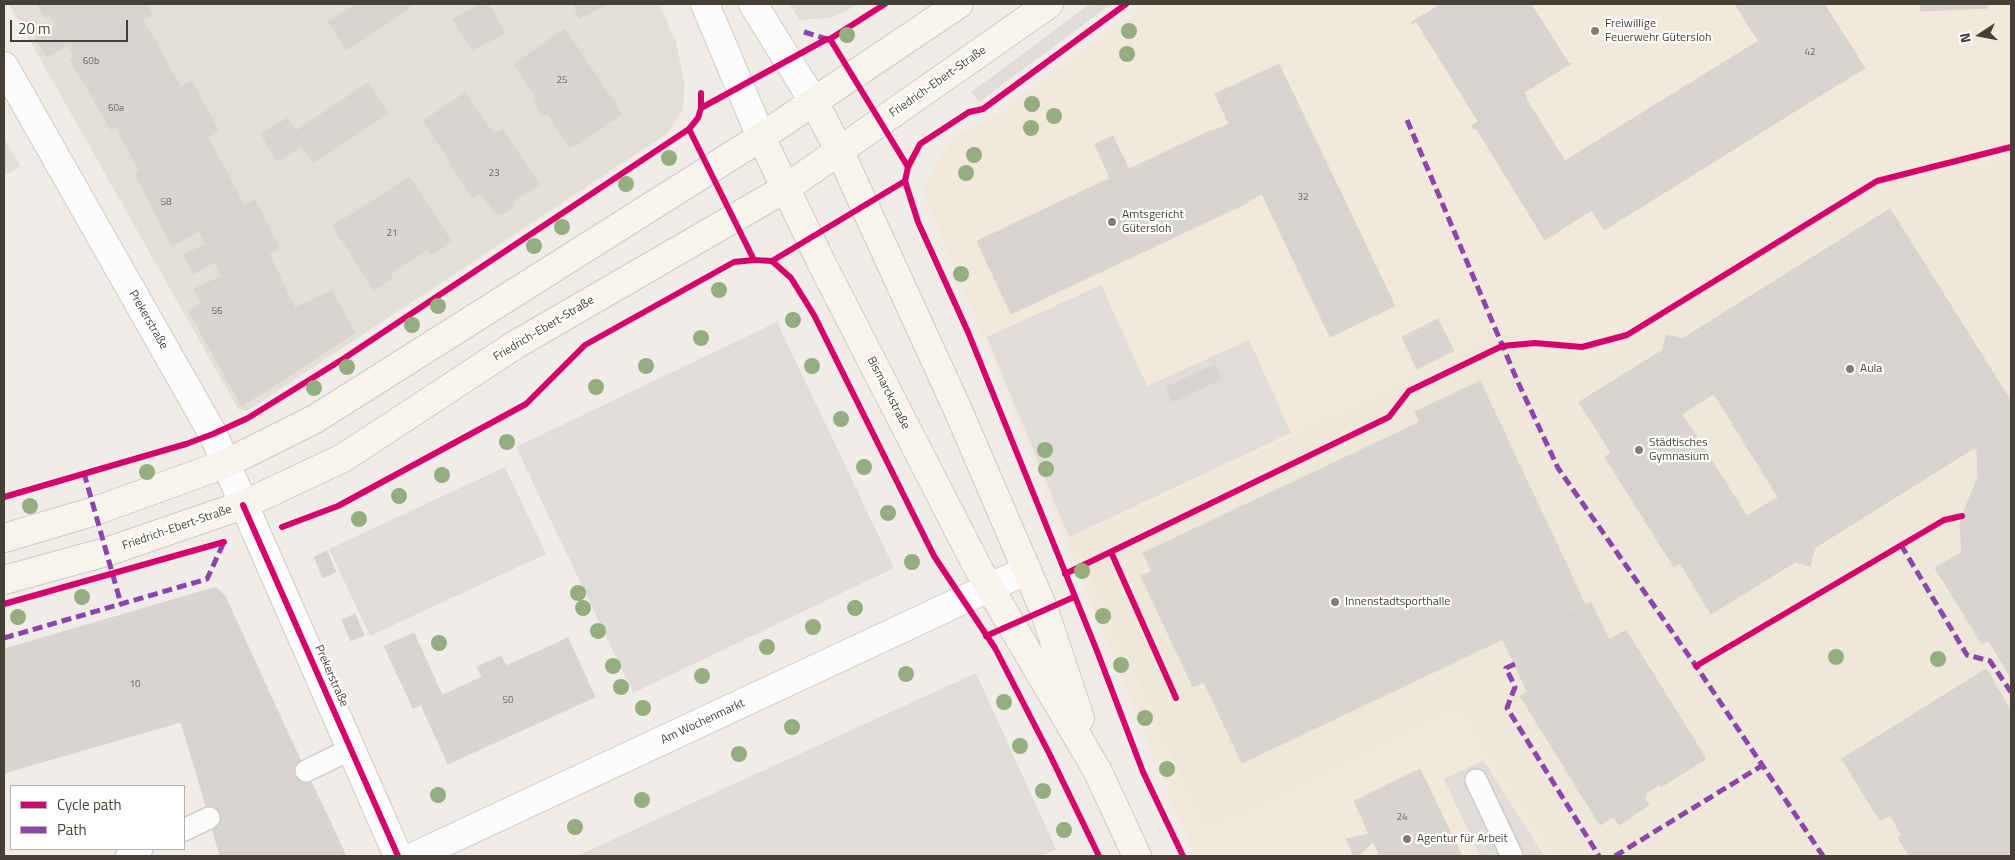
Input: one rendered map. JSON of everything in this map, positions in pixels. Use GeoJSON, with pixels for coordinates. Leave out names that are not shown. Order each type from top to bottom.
{"type":"FeatureCollection","features":[{"type":"Feature","properties":{"kind":"main road"},"geometry":{"type":"LineString","coordinates":[[4,538],[94,511],[225,464],[315,419],[761,137],[959,4]]}},
{"type":"Feature","properties":{"kind":"main road","name":"Friedrich-Ebert-Straße"},"geometry":{"type":"LineString","coordinates":[[4,580],[106,552],[244,505],[343,458],[515,344],[786,188],[1049,4]]}},
{"type":"Feature","properties":{"kind":"main road","name":"Bismarckstraße"},"geometry":{"type":"LineString","coordinates":[[814,102],[839,150],[957,408],[1044,610],[1096,770]]}},
{"type":"Feature","properties":{"kind":"main road","name":"Bismarckstraße"},"geometry":{"type":"LineString","coordinates":[[761,137],[826,273],[978,568],[1096,770],[1137,856]]}},
{"type":"Feature","properties":{"kind":"street","name":"Bismarckstraße"},"geometry":{"type":"LineString","coordinates":[[705,4],[761,137]]}},
{"type":"Feature","properties":{"kind":"street","name":"Bismarckstraße"},"geometry":{"type":"LineString","coordinates":[[753,4],[814,102]]}},
{"type":"Feature","properties":{"kind":"street","name":"Prekerstraße"},"geometry":{"type":"LineString","coordinates":[[4,66],[208,425],[394,846]]}},
{"type":"Feature","properties":{"kind":"street","name":"Am Wochenmarkt"},"geometry":{"type":"LineString","coordinates":[[415,856],[1027,570]]}},
{"type":"Feature","properties":{"kind":"lane"},"geometry":{"type":"LineString","coordinates":[[306,771],[351,750]]}},
{"type":"Feature","properties":{"kind":"lane"},"geometry":{"type":"LineString","coordinates":[[1476,780],[1512,856]]}},
{"type":"Feature","properties":{"kind":"lane"},"geometry":{"type":"LineString","coordinates":[[185,830],[209,818]]}},
{"type":"Feature","properties":{"kind":"lane"},"geometry":{"type":"LineString","coordinates":[[126,856],[140,850]]}},
{"type":"Feature","properties":{"kind":"shaded area"},"geometry":{"type":"Polygon","coordinates":[[[9,4],[659,4],[676,41],[685,87],[682,110],[668,133],[247,411],[238,409],[9,4]]]}},
{"type":"Feature","properties":{"kind":"shaded area"},"geometry":{"type":"Polygon","coordinates":[[[789,4],[861,4],[829,18],[800,20],[789,4]]]}},
{"type":"Feature","properties":{"kind":"shaded area"},"geometry":{"type":"Polygon","coordinates":[[[1090,4],[1111,4],[979,102],[971,92],[1090,4]]]}},
{"type":"Feature","properties":{"kind":"shaded area"},"geometry":{"type":"Polygon","coordinates":[[[1145,4],[2011,4],[2011,163],[1930,176],[1892,189],[1842,212],[1605,357],[1580,358],[1521,353],[1510,334],[1206,829],[1458,707],[1557,856],[1194,856],[923,190],[951,139],[997,116],[1145,4]]]}},
{"type":"Feature","properties":{"kind":"shaded area"},"geometry":{"type":"Polygon","coordinates":[[[4,138],[20,166],[4,176],[4,138]]]}},
{"type":"Feature","properties":{"kind":"shaded area","name":"Städtisches Gymnasium"},"geometry":{"type":"Polygon","coordinates":[[[2011,163],[2011,856],[1557,856],[1458,707],[1206,829],[1074,541],[1510,333],[1521,353],[1580,358],[1605,357],[1842,212],[1892,189],[1930,176],[2011,163]]]}},
{"type":"Feature","properties":{"kind":"shaded area"},"geometry":{"type":"Polygon","coordinates":[[[1101,285],[1147,386],[1249,340],[1291,433],[1069,537],[987,337],[1101,285]]]}},
{"type":"Feature","properties":{"kind":"shaded area"},"geometry":{"type":"Polygon","coordinates":[[[777,322],[894,568],[633,693],[516,447],[777,322]]]}},
{"type":"Feature","properties":{"kind":"shaded area"},"geometry":{"type":"Polygon","coordinates":[[[505,467],[546,554],[370,636],[329,549],[505,467]]]}},
{"type":"Feature","properties":{"kind":"shaded area"},"geometry":{"type":"Polygon","coordinates":[[[976,673],[1056,849],[1041,856],[577,856],[976,673]]]}},
{"type":"Feature","properties":{"kind":"shaded area"},"geometry":{"type":"Polygon","coordinates":[[[1483,760],[1544,856],[1480,856],[1444,779],[1483,760]]]}},
{"type":"Feature","properties":{"kind":"building"},"geometry":{"type":"Polygon","coordinates":[[[37,4],[146,4],[153,14],[143,20],[181,87],[192,81],[218,130],[135,174],[139,170],[116,127],[111,130],[70,59],[74,56],[68,45],[50,15],[45,18],[37,4]]]}},
{"type":"Feature","properties":{"kind":"building"},"geometry":{"type":"Polygon","coordinates":[[[356,4],[414,4],[346,50],[328,22],[356,4]]]}},
{"type":"Feature","properties":{"kind":"building"},"geometry":{"type":"Polygon","coordinates":[[[482,4],[488,4],[505,33],[472,50],[452,19],[482,4]]]}},
{"type":"Feature","properties":{"kind":"building"},"geometry":{"type":"Polygon","coordinates":[[[573,4],[608,4],[579,18],[573,4]]]}},
{"type":"Feature","properties":{"kind":"building"},"geometry":{"type":"Polygon","coordinates":[[[1441,4],[1531,4],[1569,64],[1572,63],[1478,121],[1416,21],[1412,24],[1412,22],[1441,4]]]}},
{"type":"Feature","properties":{"kind":"building"},"geometry":{"type":"Polygon","coordinates":[[[1735,4],[1824,4],[1865,68],[1800,108],[1735,4]]]}},
{"type":"Feature","properties":{"kind":"building"},"geometry":{"type":"Polygon","coordinates":[[[1920,4],[1988,4],[1988,8],[1921,11],[1920,4]]]}},
{"type":"Feature","properties":{"kind":"building"},"geometry":{"type":"Polygon","coordinates":[[[57,26],[68,45],[47,57],[35,39],[57,26]]]}},
{"type":"Feature","properties":{"kind":"building"},"geometry":{"type":"Polygon","coordinates":[[[565,29],[622,114],[570,148],[514,64],[565,29]]]}},
{"type":"Feature","properties":{"kind":"building"},"geometry":{"type":"Polygon","coordinates":[[[1758,41],[1800,108],[1604,230],[1592,210],[1545,240],[1476,128],[1474,129],[1472,125],[1524,93],[1565,161],[1758,41]]]}},
{"type":"Feature","properties":{"kind":"building"},"geometry":{"type":"Polygon","coordinates":[[[1279,64],[1395,306],[1330,337],[1262,194],[1246,202],[1213,131],[1229,124],[1215,94],[1279,64]]]}},
{"type":"Feature","properties":{"kind":"building"},"geometry":{"type":"Polygon","coordinates":[[[368,83],[388,113],[313,163],[293,133],[368,83]]]}},
{"type":"Feature","properties":{"kind":"building"},"geometry":{"type":"Polygon","coordinates":[[[465,93],[482,117],[470,126],[453,101],[465,93]]]}},
{"type":"Feature","properties":{"kind":"building"},"geometry":{"type":"Polygon","coordinates":[[[535,99],[545,111],[546,114],[543,116],[533,101],[535,99]]]}},
{"type":"Feature","properties":{"kind":"building"},"geometry":{"type":"Polygon","coordinates":[[[453,101],[470,126],[482,117],[494,135],[451,163],[423,121],[453,101]]]}},
{"type":"Feature","properties":{"kind":"building"},"geometry":{"type":"Polygon","coordinates":[[[288,118],[296,131],[293,133],[302,146],[277,161],[261,134],[288,118]]]}},
{"type":"Feature","properties":{"kind":"building"},"geometry":{"type":"Polygon","coordinates":[[[502,129],[539,184],[515,200],[513,207],[504,213],[495,213],[481,193],[473,198],[450,164],[502,129]]]}},
{"type":"Feature","properties":{"kind":"building"},"geometry":{"type":"Polygon","coordinates":[[[218,130],[208,137],[244,205],[255,200],[279,249],[269,254],[295,308],[331,291],[355,333],[339,343],[338,341],[259,393],[258,391],[249,397],[194,289],[222,276],[199,231],[172,246],[135,174],[218,130]]]}},
{"type":"Feature","properties":{"kind":"building","name":"Amtsgericht Gütersloh"},"geometry":{"type":"Polygon","coordinates":[[[1212,130],[1247,203],[1011,314],[977,241],[1212,130]]]}},
{"type":"Feature","properties":{"kind":"building"},"geometry":{"type":"Polygon","coordinates":[[[1113,136],[1129,170],[1110,179],[1095,144],[1113,136]]]}},
{"type":"Feature","properties":{"kind":"building"},"geometry":{"type":"Polygon","coordinates":[[[410,177],[451,241],[431,254],[428,249],[390,273],[393,278],[374,290],[333,226],[410,177]]]}},
{"type":"Feature","properties":{"kind":"building","name":"Aula"},"geometry":{"type":"Polygon","coordinates":[[[1890,209],[2011,401],[2011,424],[2007,417],[1970,440],[1974,448],[1813,549],[1796,521],[1802,516],[1787,492],[1778,497],[1714,394],[1722,389],[1694,345],[1688,349],[1682,339],[1890,209]]]}},
{"type":"Feature","properties":{"kind":"building"},"geometry":{"type":"Polygon","coordinates":[[[206,244],[215,262],[193,274],[184,255],[206,244]]]}},
{"type":"Feature","properties":{"kind":"building"},"geometry":{"type":"Polygon","coordinates":[[[201,304],[249,397],[258,391],[259,393],[338,341],[339,343],[242,406],[189,312],[201,304]]]}},
{"type":"Feature","properties":{"kind":"building"},"geometry":{"type":"Polygon","coordinates":[[[1438,319],[1454,351],[1417,369],[1402,337],[1438,319]]]}},
{"type":"Feature","properties":{"kind":"building"},"geometry":{"type":"Polygon","coordinates":[[[1666,335],[1681,338],[1688,349],[1694,345],[1722,389],[1682,414],[1747,516],[1787,492],[1802,516],[1796,521],[1814,551],[1810,566],[1795,562],[1711,614],[1680,563],[1674,567],[1605,457],[1611,453],[1579,402],[1663,350],[1666,335]]]}},
{"type":"Feature","properties":{"kind":"building"},"geometry":{"type":"Polygon","coordinates":[[[1215,365],[1221,379],[1172,402],[1166,387],[1215,365]]]}},
{"type":"Feature","properties":{"kind":"building"},"geometry":{"type":"Polygon","coordinates":[[[1480,381],[1585,604],[1519,634],[1415,412],[1480,381]]]}},
{"type":"Feature","properties":{"kind":"building"},"geometry":{"type":"Polygon","coordinates":[[[2007,417],[2011,424],[2011,491],[2007,494],[2011,501],[2011,678],[1988,640],[1982,644],[1935,568],[1962,552],[1960,526],[1962,516],[1978,477],[1977,452],[1970,440],[2007,417]]]}},
{"type":"Feature","properties":{"kind":"building","name":"Innenstadtsporthalle"},"geometry":{"type":"Polygon","coordinates":[[[1420,422],[1518,632],[1242,763],[1143,553],[1420,422]]]}},
{"type":"Feature","properties":{"kind":"building"},"geometry":{"type":"Polygon","coordinates":[[[2011,491],[2011,501],[2007,494],[2011,491]]]}},
{"type":"Feature","properties":{"kind":"building"},"geometry":{"type":"Polygon","coordinates":[[[327,551],[336,572],[323,578],[314,557],[327,551]]]}},
{"type":"Feature","properties":{"kind":"building"},"geometry":{"type":"Polygon","coordinates":[[[1152,571],[1204,682],[1193,687],[1141,576],[1152,571]]]}},
{"type":"Feature","properties":{"kind":"building"},"geometry":{"type":"Polygon","coordinates":[[[217,588],[225,596],[291,740],[199,782],[181,722],[4,773],[4,649],[217,588]]]}},
{"type":"Feature","properties":{"kind":"building"},"geometry":{"type":"Polygon","coordinates":[[[1591,602],[1609,640],[1601,645],[1577,608],[1591,602]]]}},
{"type":"Feature","properties":{"kind":"building"},"geometry":{"type":"Polygon","coordinates":[[[1577,606],[1601,645],[1626,630],[1706,759],[1661,787],[1660,784],[1645,794],[1647,796],[1600,825],[1520,696],[1543,682],[1519,634],[1577,606]]]}},
{"type":"Feature","properties":{"kind":"building"},"geometry":{"type":"Polygon","coordinates":[[[355,614],[364,635],[351,641],[342,620],[355,614]]]}},
{"type":"Feature","properties":{"kind":"building"},"geometry":{"type":"Polygon","coordinates":[[[1518,632],[1543,682],[1527,691],[1503,640],[1518,632]]]}},
{"type":"Feature","properties":{"kind":"building"},"geometry":{"type":"Polygon","coordinates":[[[414,633],[442,695],[413,708],[384,646],[414,633]]]}},
{"type":"Feature","properties":{"kind":"building"},"geometry":{"type":"Polygon","coordinates":[[[568,638],[595,697],[448,764],[421,705],[482,677],[477,667],[501,656],[506,666],[568,638]]]}},
{"type":"Feature","properties":{"kind":"building"},"geometry":{"type":"Polygon","coordinates":[[[1986,669],[2011,711],[2011,856],[1909,856],[1898,838],[1902,835],[1890,815],[1880,821],[1842,759],[1986,669]]]}},
{"type":"Feature","properties":{"kind":"building"},"geometry":{"type":"Polygon","coordinates":[[[291,740],[329,819],[248,856],[220,856],[199,782],[291,740]]]}},
{"type":"Feature","properties":{"kind":"building"},"geometry":{"type":"Polygon","coordinates":[[[1420,769],[1462,856],[1380,856],[1373,842],[1354,801],[1420,769]]]}},
{"type":"Feature","properties":{"kind":"building"},"geometry":{"type":"Polygon","coordinates":[[[1644,798],[1649,805],[1619,825],[1614,817],[1644,798]]]}},
{"type":"Feature","properties":{"kind":"building"},"geometry":{"type":"Polygon","coordinates":[[[329,819],[346,856],[248,856],[329,819]]]}},
{"type":"Feature","properties":{"kind":"building"},"geometry":{"type":"Polygon","coordinates":[[[1369,834],[1373,842],[1358,856],[1354,856],[1346,839],[1369,834]]]}},
{"type":"Feature","properties":{"kind":"marked path"},"geometry":{"type":"LineString","coordinates":[[804,32],[827,39]]}},
{"type":"Feature","properties":{"kind":"marked path"},"geometry":{"type":"LineString","coordinates":[[1407,120],[1517,380],[1558,468],[1696,666],[1823,856]]}},
{"type":"Feature","properties":{"kind":"marked path"},"geometry":{"type":"LineString","coordinates":[[84,473],[121,604]]}},
{"type":"Feature","properties":{"kind":"marked path"},"geometry":{"type":"LineString","coordinates":[[4,638],[207,579],[224,542]]}},
{"type":"Feature","properties":{"kind":"marked path"},"geometry":{"type":"LineString","coordinates":[[1901,545],[1967,655],[1990,661],[2011,692]]}},
{"type":"Feature","properties":{"kind":"marked path"},"geometry":{"type":"LineString","coordinates":[[1515,664],[1506,668],[1515,687],[1507,708],[1599,856]]}},
{"type":"Feature","properties":{"kind":"marked path"},"geometry":{"type":"LineString","coordinates":[[1615,856],[1763,765]]}},
{"type":"Feature","properties":{"kind":"cycle path"},"geometry":{"type":"LineString","coordinates":[[701,108],[830,39],[885,4]]}},
{"type":"Feature","properties":{"kind":"cycle path"},"geometry":{"type":"LineString","coordinates":[[1126,4],[983,109],[969,112],[920,144],[908,167],[905,181],[918,222],[968,332],[1097,651],[1143,772],[1183,856]]}},
{"type":"Feature","properties":{"kind":"cycle path"},"geometry":{"type":"LineString","coordinates":[[830,39],[908,167]]}},
{"type":"Feature","properties":{"kind":"cycle path"},"geometry":{"type":"LineString","coordinates":[[701,93],[701,108],[698,118],[689,129],[754,260],[772,261],[791,278],[814,315],[934,556],[995,648],[1099,856]]}},
{"type":"Feature","properties":{"kind":"cycle path"},"geometry":{"type":"LineString","coordinates":[[4,497],[186,444],[248,418],[343,359],[689,129]]}},
{"type":"Feature","properties":{"kind":"cycle path"},"geometry":{"type":"LineString","coordinates":[[1065,574],[1389,417],[1409,391],[1502,346],[1535,343],[1582,347],[1627,335],[1877,181],[2011,147]]}},
{"type":"Feature","properties":{"kind":"cycle path"},"geometry":{"type":"LineString","coordinates":[[772,261],[905,181]]}},
{"type":"Feature","properties":{"kind":"cycle path"},"geometry":{"type":"LineString","coordinates":[[282,527],[338,506],[526,404],[585,345],[734,262],[754,260]]}},
{"type":"Feature","properties":{"kind":"cycle path"},"geometry":{"type":"LineString","coordinates":[[243,505],[398,856]]}},
{"type":"Feature","properties":{"kind":"cycle path"},"geometry":{"type":"LineString","coordinates":[[1696,666],[1944,520],[1962,516]]}},
{"type":"Feature","properties":{"kind":"cycle path"},"geometry":{"type":"LineString","coordinates":[[4,604],[224,542]]}},
{"type":"Feature","properties":{"kind":"cycle path"},"geometry":{"type":"LineString","coordinates":[[1111,552],[1176,698]]}},
{"type":"Feature","properties":{"kind":"cycle path"},"geometry":{"type":"LineString","coordinates":[[986,636],[1074,597]]}},
{"type":"Feature","properties":{"kind":"place","name":"Freiwillige Feuerwehr Gütersloh"},"geometry":{"type":"Point","coordinates":[1595,31]}},
{"type":"Feature","properties":{"kind":"place","name":"Amtsgericht Gütersloh"},"geometry":{"type":"Point","coordinates":[1112,222]}},
{"type":"Feature","properties":{"kind":"place","name":"Aula"},"geometry":{"type":"Point","coordinates":[1850,369]}},
{"type":"Feature","properties":{"kind":"place","name":"Städtisches Gymnasium"},"geometry":{"type":"Point","coordinates":[1639,450]}},
{"type":"Feature","properties":{"kind":"place","name":"Innenstadtsporthalle"},"geometry":{"type":"Point","coordinates":[1335,602]}},
{"type":"Feature","properties":{"kind":"place","name":"Agentur für Arbeit"},"geometry":{"type":"Point","coordinates":[1407,839]}}]}
